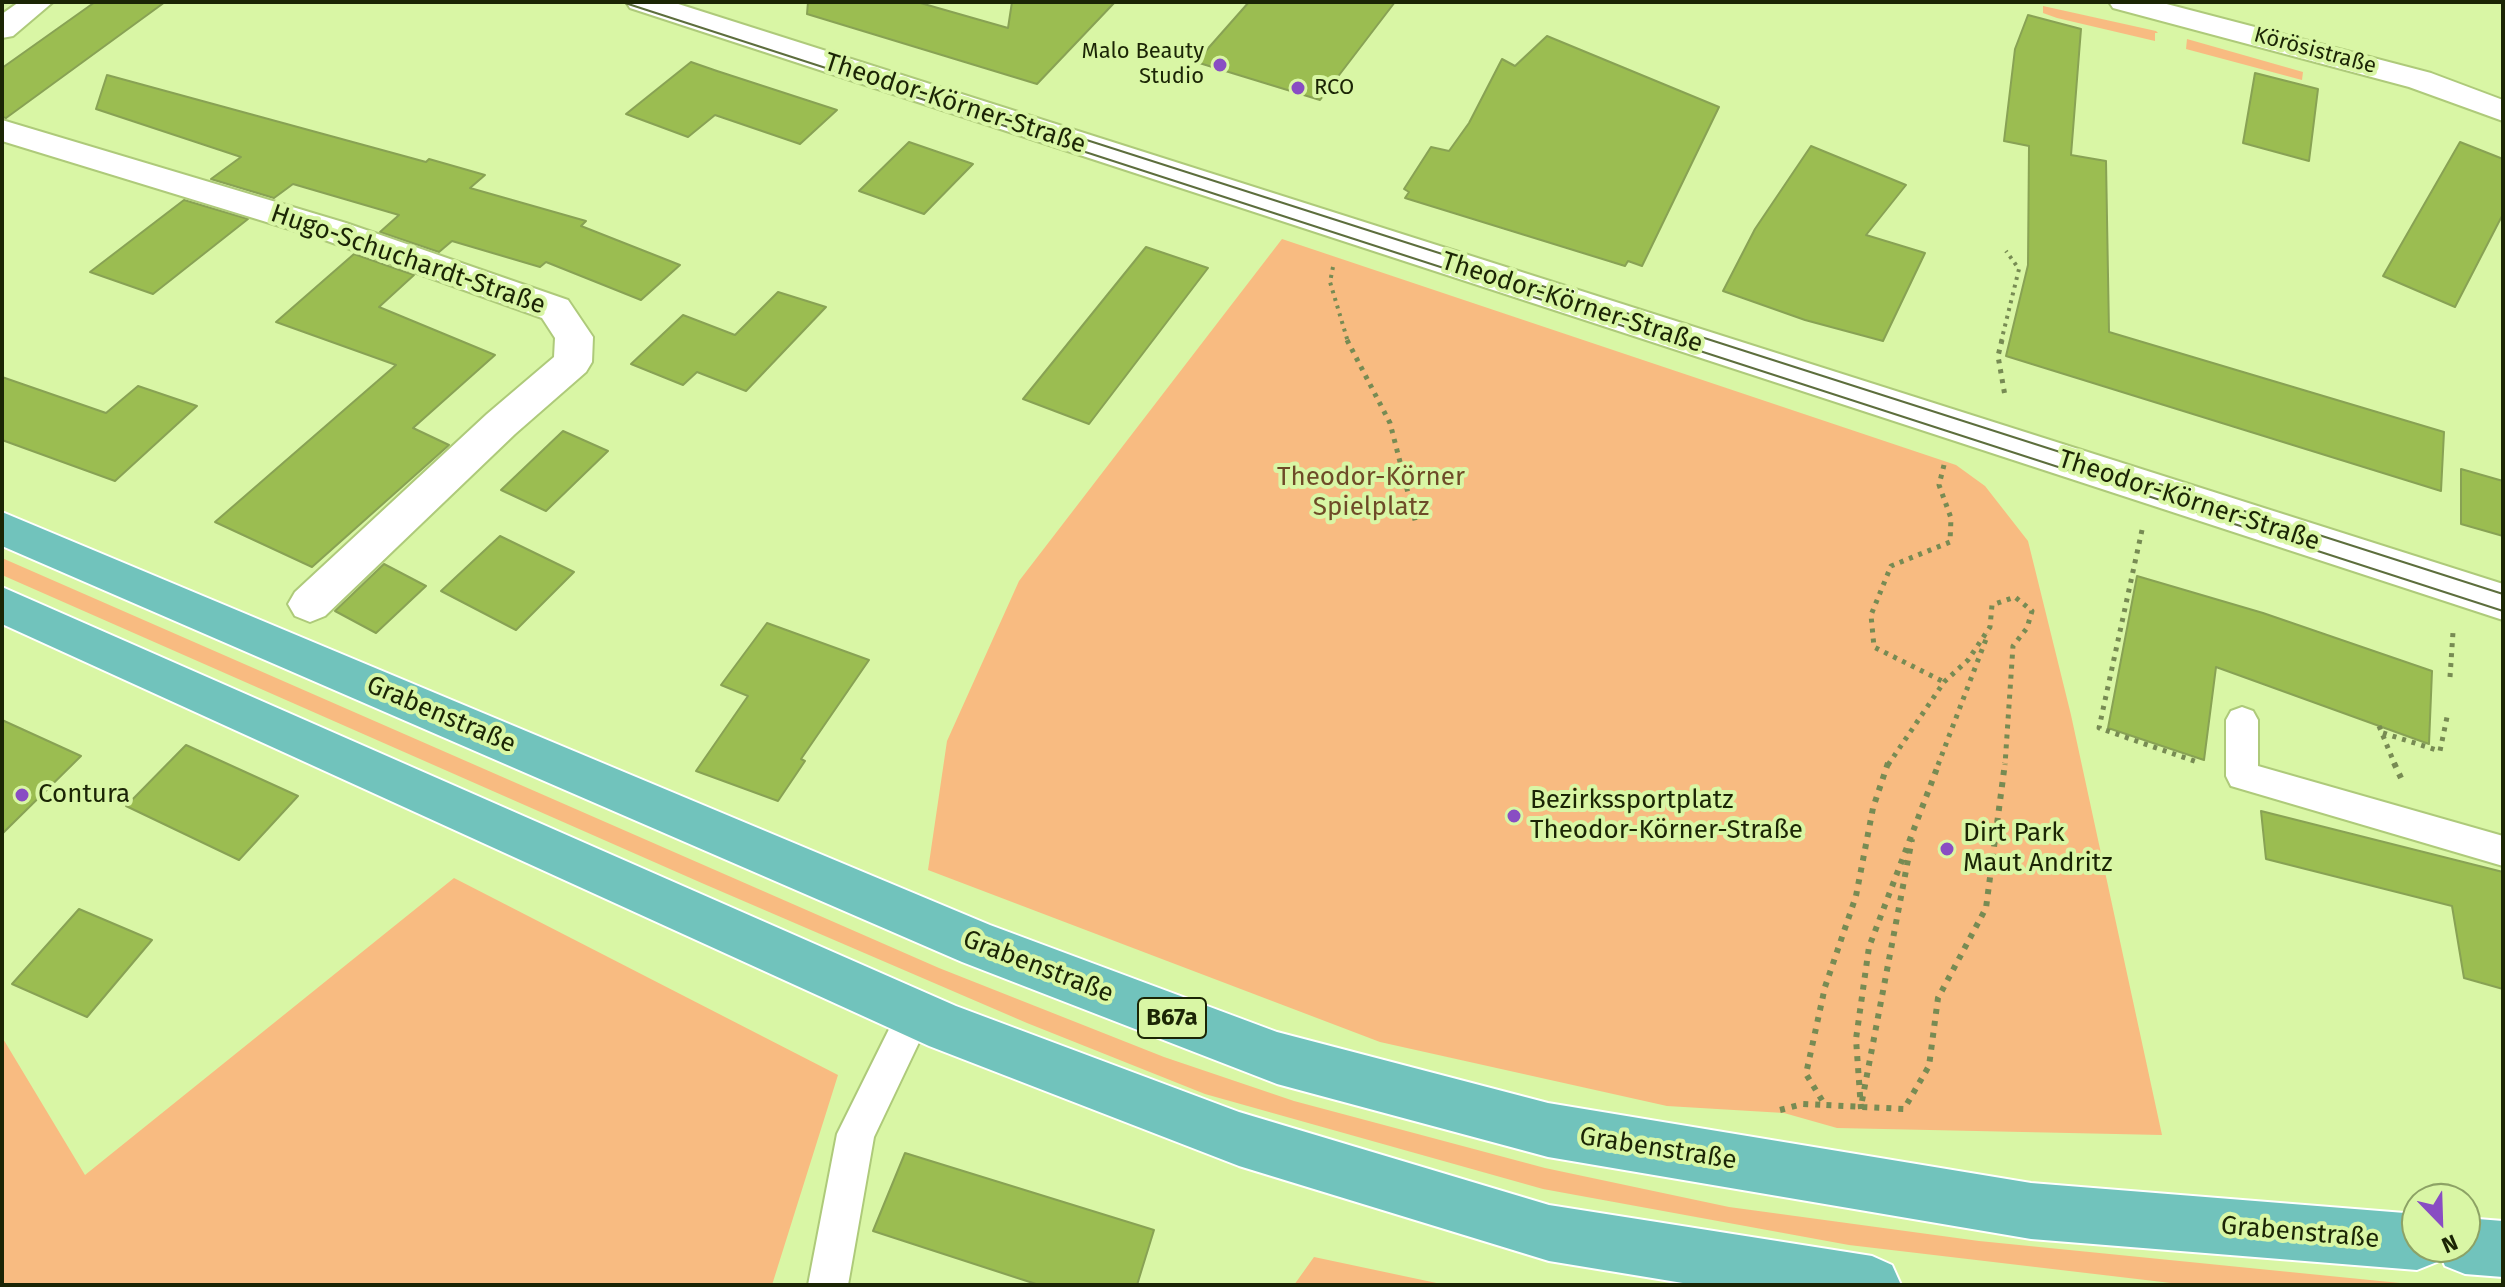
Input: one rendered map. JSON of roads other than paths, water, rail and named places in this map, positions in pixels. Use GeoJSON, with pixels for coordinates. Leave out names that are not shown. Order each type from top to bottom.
{"type":"FeatureCollection","features":[{"type":"Feature","properties":{"kind":"main road"},"geometry":{"type":"LineString","coordinates":[[2,29],[38,2]]}},
{"type":"Feature","properties":{"kind":"main road","name":"Theodor-Körner-Straße"},"geometry":{"type":"LineString","coordinates":[[641,2],[2503,602]]}},
{"type":"Feature","properties":{"kind":"main road","name":"Körösistraße"},"geometry":{"type":"LineString","coordinates":[[2124,2],[2420,80],[2503,111]]}},
{"type":"Feature","properties":{"kind":"main road","name":"Hugo-Schuchardt-Straße"},"geometry":{"type":"LineString","coordinates":[[2,130],[334,231],[555,309],[574,337],[573,362],[501,424],[310,604]]}},
{"type":"Feature","properties":{"kind":"main road","name":"Grabenstraße"},"geometry":{"type":"LineString","coordinates":[[2,528],[980,945],[1277,1058],[1548,1130],[2031,1211],[2401,1241]]}},
{"type":"Feature","properties":{"kind":"main road"},"geometry":{"type":"LineString","coordinates":[[2,605],[915,1013],[1239,1139],[1549,1233],[1872,1285]]}},
{"type":"Feature","properties":{"kind":"main road"},"geometry":{"type":"LineString","coordinates":[[2481,1247],[2503,1249]]}},
{"type":"Feature","properties":{"kind":"lane"},"geometry":{"type":"LineString","coordinates":[[2242,720],[2242,776],[2503,851]]}},
{"type":"Feature","properties":{"kind":"lane"},"geometry":{"type":"LineString","coordinates":[[828,1285],[856,1134],[915,1013]]}},
{"type":"Feature","properties":{"kind":"tram line"},"geometry":{"type":"LineString","coordinates":[[622,2],[2503,611]]}},
{"type":"Feature","properties":{"kind":"tram line"},"geometry":{"type":"LineString","coordinates":[[968,102],[2503,594]]}},
{"type":"Feature","properties":{"kind":"place","name":"Malo Beauty Studio"},"geometry":{"type":"Point","coordinates":[1220,65]}},
{"type":"Feature","properties":{"kind":"place","name":"RCO"},"geometry":{"type":"Point","coordinates":[1298,88]}},
{"type":"Feature","properties":{"kind":"place","name":"Contura"},"geometry":{"type":"Point","coordinates":[22,795]}},
{"type":"Feature","properties":{"kind":"place","name":"Bezirkssportplatz Theodor-Körner-Straße"},"geometry":{"type":"Point","coordinates":[1514,816]}},
{"type":"Feature","properties":{"kind":"place","name":"Dirt Park Maut Andritz"},"geometry":{"type":"Point","coordinates":[1947,849]}},
{"type":"Feature","properties":{"kind":"park label","name":"Theodor-Körner Spielplatz"},"geometry":{"type":"Point","coordinates":[1371,493]}}]}
